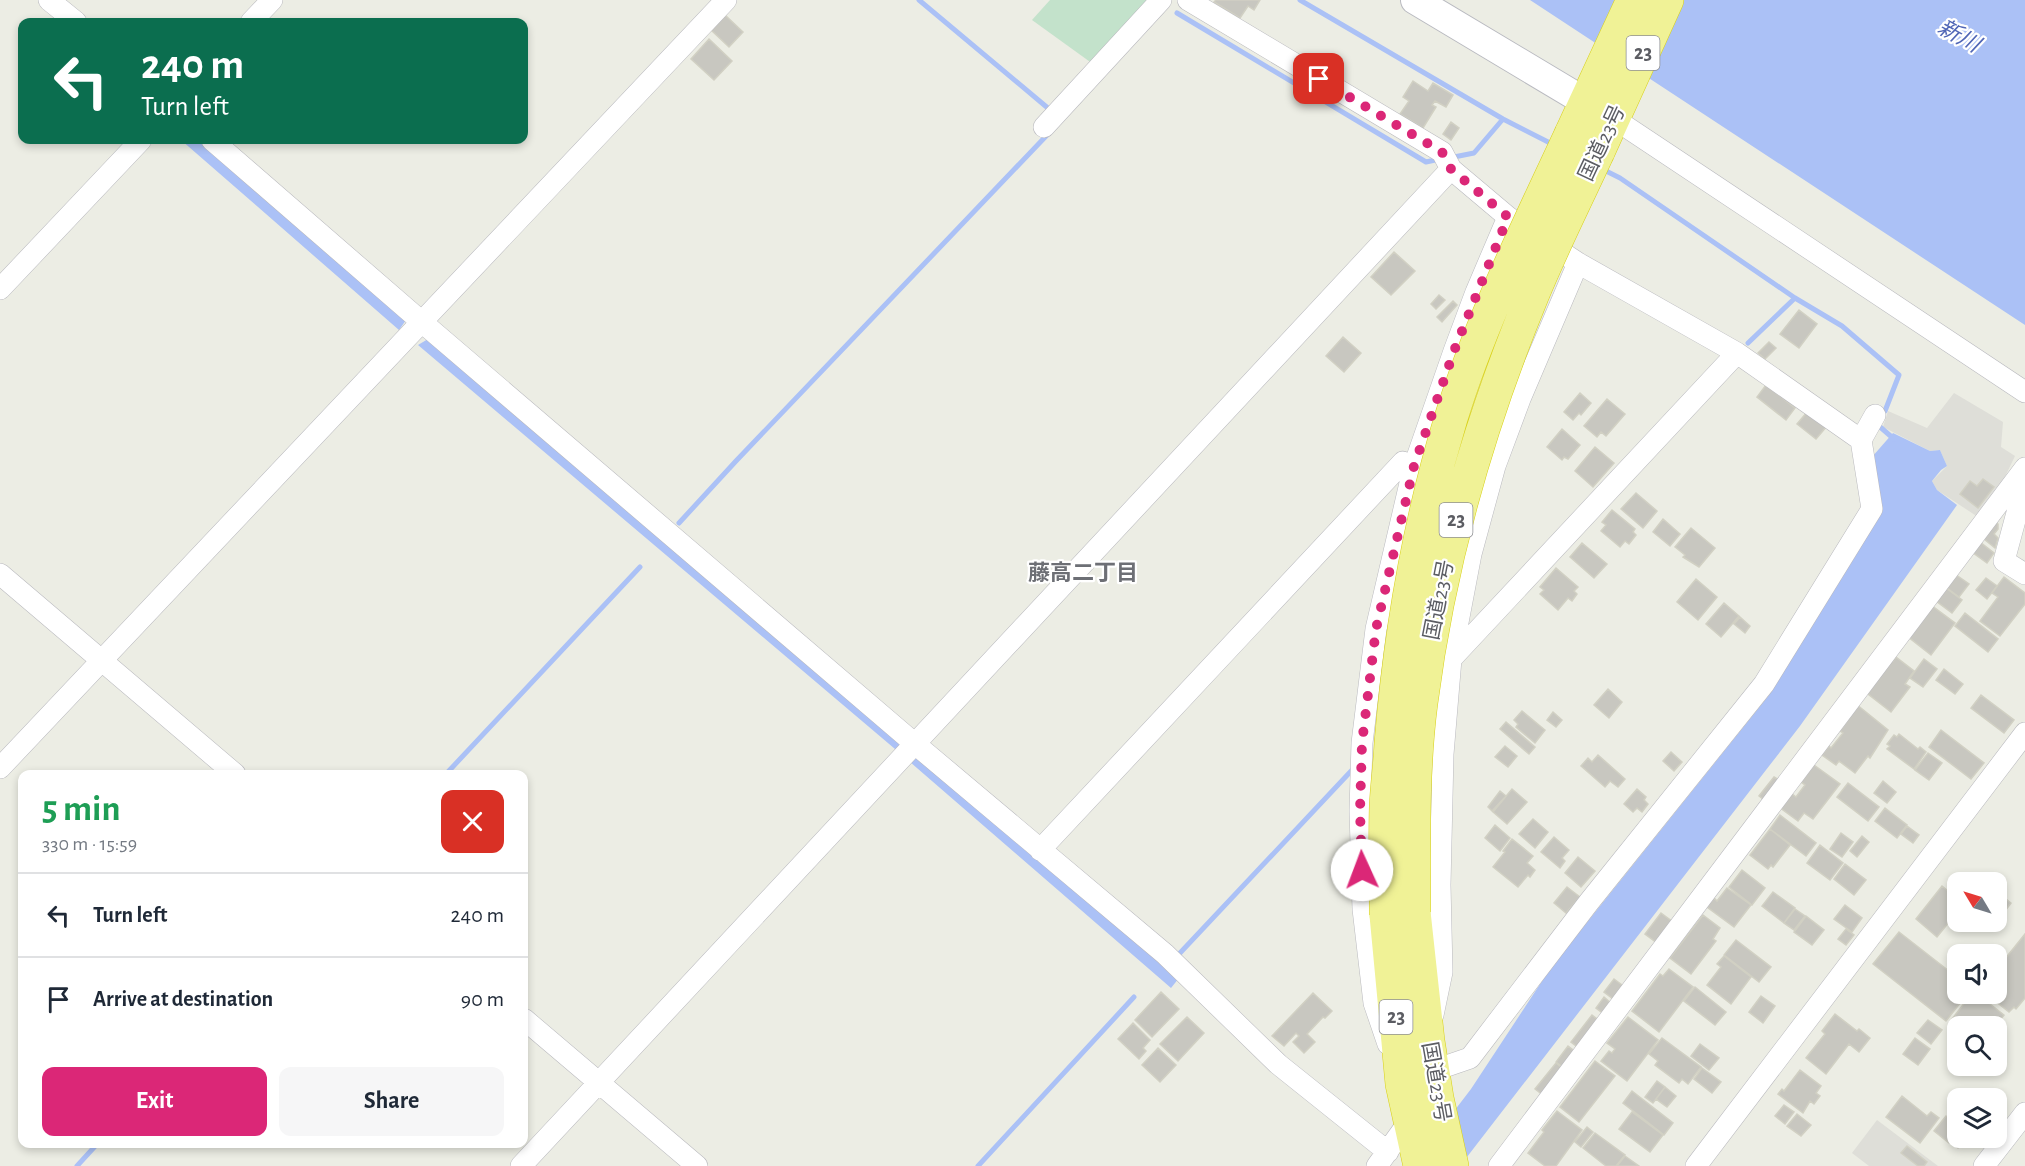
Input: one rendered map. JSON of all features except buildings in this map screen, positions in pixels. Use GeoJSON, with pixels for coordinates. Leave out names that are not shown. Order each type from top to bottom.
{"type":"FeatureCollection","features":[{"type":"Feature","properties":{"kind":"highway","name":"国道23号"},"geometry":{"type":"LineString","coordinates":[[1420,1166],[1402,1084],[1400,913],[1413,803],[1421,705],[1434,620],[1448,550],[1482,430],[1528,305],[1598,152],[1603,105],[1633,0]]}},
{"type":"Feature","properties":{"kind":"highway","name":"国道23号"},"geometry":{"type":"LineString","coordinates":[[1452,1166],[1400,913],[1386,804],[1394,705],[1419,545],[1451,417],[1504,280],[1571,134],[1603,105],[1667,0]]}},
{"type":"Feature","properties":{"kind":"street"},"geometry":{"type":"LineString","coordinates":[[50,0],[71,18]]}},
{"type":"Feature","properties":{"kind":"street"},"geometry":{"type":"LineString","coordinates":[[255,18],[272,0]]}},
{"type":"Feature","properties":{"kind":"street"},"geometry":{"type":"LineString","coordinates":[[0,768],[726,0]]}},
{"type":"Feature","properties":{"kind":"street"},"geometry":{"type":"LineString","coordinates":[[1044,127],[1161,0]]}},
{"type":"Feature","properties":{"kind":"street"},"geometry":{"type":"LineString","coordinates":[[1188,0],[1447,162],[1508,217],[1578,263],[1737,353],[1861,440]]}},
{"type":"Feature","properties":{"kind":"street"},"geometry":{"type":"LineString","coordinates":[[1415,0],[1603,105],[2025,392]]}},
{"type":"Feature","properties":{"kind":"street"},"geometry":{"type":"LineString","coordinates":[[0,289],[137,144]]}},
{"type":"Feature","properties":{"kind":"street"},"geometry":{"type":"LineString","coordinates":[[217,144],[423,322],[908,749],[1040,850],[1165,954],[1278,1064],[1382,1159],[1410,1119]]}},
{"type":"Feature","properties":{"kind":"street"},"geometry":{"type":"LineString","coordinates":[[521,1166],[1447,162]]}},
{"type":"Feature","properties":{"kind":"street"},"geometry":{"type":"LineString","coordinates":[[1402,1084],[1374,1003],[1363,909],[1360,811],[1362,743],[1376,629],[1414,466],[1454,351],[1508,217]]}},
{"type":"Feature","properties":{"kind":"street"},"geometry":{"type":"LineString","coordinates":[[1578,263],[1520,399],[1495,466],[1471,554],[1451,659],[1443,754],[1440,885],[1442,972],[1432,1070],[1470,1058],[1589,902],[1764,684],[1872,509],[1861,440],[1875,415]]}},
{"type":"Feature","properties":{"kind":"street"},"geometry":{"type":"LineString","coordinates":[[1451,659],[1737,353]]}},
{"type":"Feature","properties":{"kind":"street"},"geometry":{"type":"LineString","coordinates":[[1040,850],[1403,462],[1414,466]]}},
{"type":"Feature","properties":{"kind":"street"},"geometry":{"type":"LineString","coordinates":[[1499,1166],[2025,468]]}},
{"type":"Feature","properties":{"kind":"street"},"geometry":{"type":"LineString","coordinates":[[2025,483],[2004,561],[2025,574]]}},
{"type":"Feature","properties":{"kind":"street"},"geometry":{"type":"LineString","coordinates":[[0,574],[230,770]]}},
{"type":"Feature","properties":{"kind":"street"},"geometry":{"type":"LineString","coordinates":[[1696,1166],[2025,733]]}},
{"type":"Feature","properties":{"kind":"street"},"geometry":{"type":"LineString","coordinates":[[528,1022],[698,1166]]}},
{"type":"Feature","properties":{"kind":"street"},"geometry":{"type":"LineString","coordinates":[[1984,1166],[2025,1113]]}},
{"type":"Feature","properties":{"kind":"shaded area"},"geometry":{"type":"Polygon","coordinates":[[[1954,393],[2003,422],[2001,447],[2015,456],[2001,485],[1978,517],[1937,490],[1932,481],[1947,466],[1940,450],[1930,451],[1883,427],[1888,411],[1927,428],[1954,393]]]}},
{"type":"Feature","properties":{"kind":"shaded area"},"geometry":{"type":"Polygon","coordinates":[[[1877,1120],[1938,1166],[1869,1166],[1852,1153],[1877,1120]]]}},
{"type":"Feature","properties":{"kind":"green space"},"geometry":{"type":"Polygon","coordinates":[[[1050,0],[1153,0],[1093,64],[1032,20],[1050,0]]]}},
{"type":"Feature","properties":{"kind":"water","name":"新川"},"geometry":{"type":"Polygon","coordinates":[[[1530,0],[2025,0],[2025,325],[1530,0]]]}},
{"type":"Feature","properties":{"kind":"water"},"geometry":{"type":"Polygon","coordinates":[[[186,144],[203,144],[406,320],[399,330],[186,144]]]}},
{"type":"Feature","properties":{"kind":"water"},"geometry":{"type":"Polygon","coordinates":[[[428,339],[1179,978],[1171,988],[895,749],[418,345],[428,339]]]}},
{"type":"Feature","properties":{"kind":"water"},"geometry":{"type":"Polygon","coordinates":[[[1893,433],[1930,451],[1940,450],[1947,466],[1932,481],[1937,490],[1957,505],[1800,726],[1460,1166],[1412,1166],[1471,1089],[1552,966],[1769,695],[1879,515],[1872,457],[1893,433]]]}},
{"type":"Feature","properties":{"kind":"waterway"},"geometry":{"type":"LineString","coordinates":[[919,0],[1049,109]]}},
{"type":"Feature","properties":{"kind":"waterway"},"geometry":{"type":"LineString","coordinates":[[1300,0],[1503,119],[1554,145]]}},
{"type":"Feature","properties":{"kind":"waterway"},"geometry":{"type":"LineString","coordinates":[[1177,13],[1426,162],[1440,159]]}},
{"type":"Feature","properties":{"kind":"waterway"},"geometry":{"type":"LineString","coordinates":[[1449,158],[1474,153],[1503,119]]}},
{"type":"Feature","properties":{"kind":"waterway"},"geometry":{"type":"LineString","coordinates":[[679,523],[1049,133]]}},
{"type":"Feature","properties":{"kind":"waterway"},"geometry":{"type":"LineString","coordinates":[[1602,169],[1620,178],[1795,298],[1842,326],[1899,375],[1885,411]]}},
{"type":"Feature","properties":{"kind":"waterway"},"geometry":{"type":"LineString","coordinates":[[1748,343],[1795,298]]}},
{"type":"Feature","properties":{"kind":"waterway"},"geometry":{"type":"LineString","coordinates":[[1879,426],[1894,439]]}},
{"type":"Feature","properties":{"kind":"waterway"},"geometry":{"type":"LineString","coordinates":[[450,770],[640,567]]}},
{"type":"Feature","properties":{"kind":"waterway"},"geometry":{"type":"LineString","coordinates":[[1180,953],[1353,769]]}},
{"type":"Feature","properties":{"kind":"waterway"},"geometry":{"type":"LineString","coordinates":[[978,1166],[1134,997]]}},
{"type":"Feature","properties":{"kind":"waterway"},"geometry":{"type":"LineString","coordinates":[[77,1166],[93,1148]]}},
{"type":"Feature","properties":{"kind":"district","name":"藤高二丁目"},"geometry":{"type":"Point","coordinates":[1083,573]}},
{"type":"Feature","properties":{"kind":"route"},"geometry":{"type":"LineString","coordinates":[[1319,79],[1442,152],[1451,169],[1508,217],[1476,292],[1414,466],[1376,629],[1362,743],[1360,811],[1362,870]]}}]}
